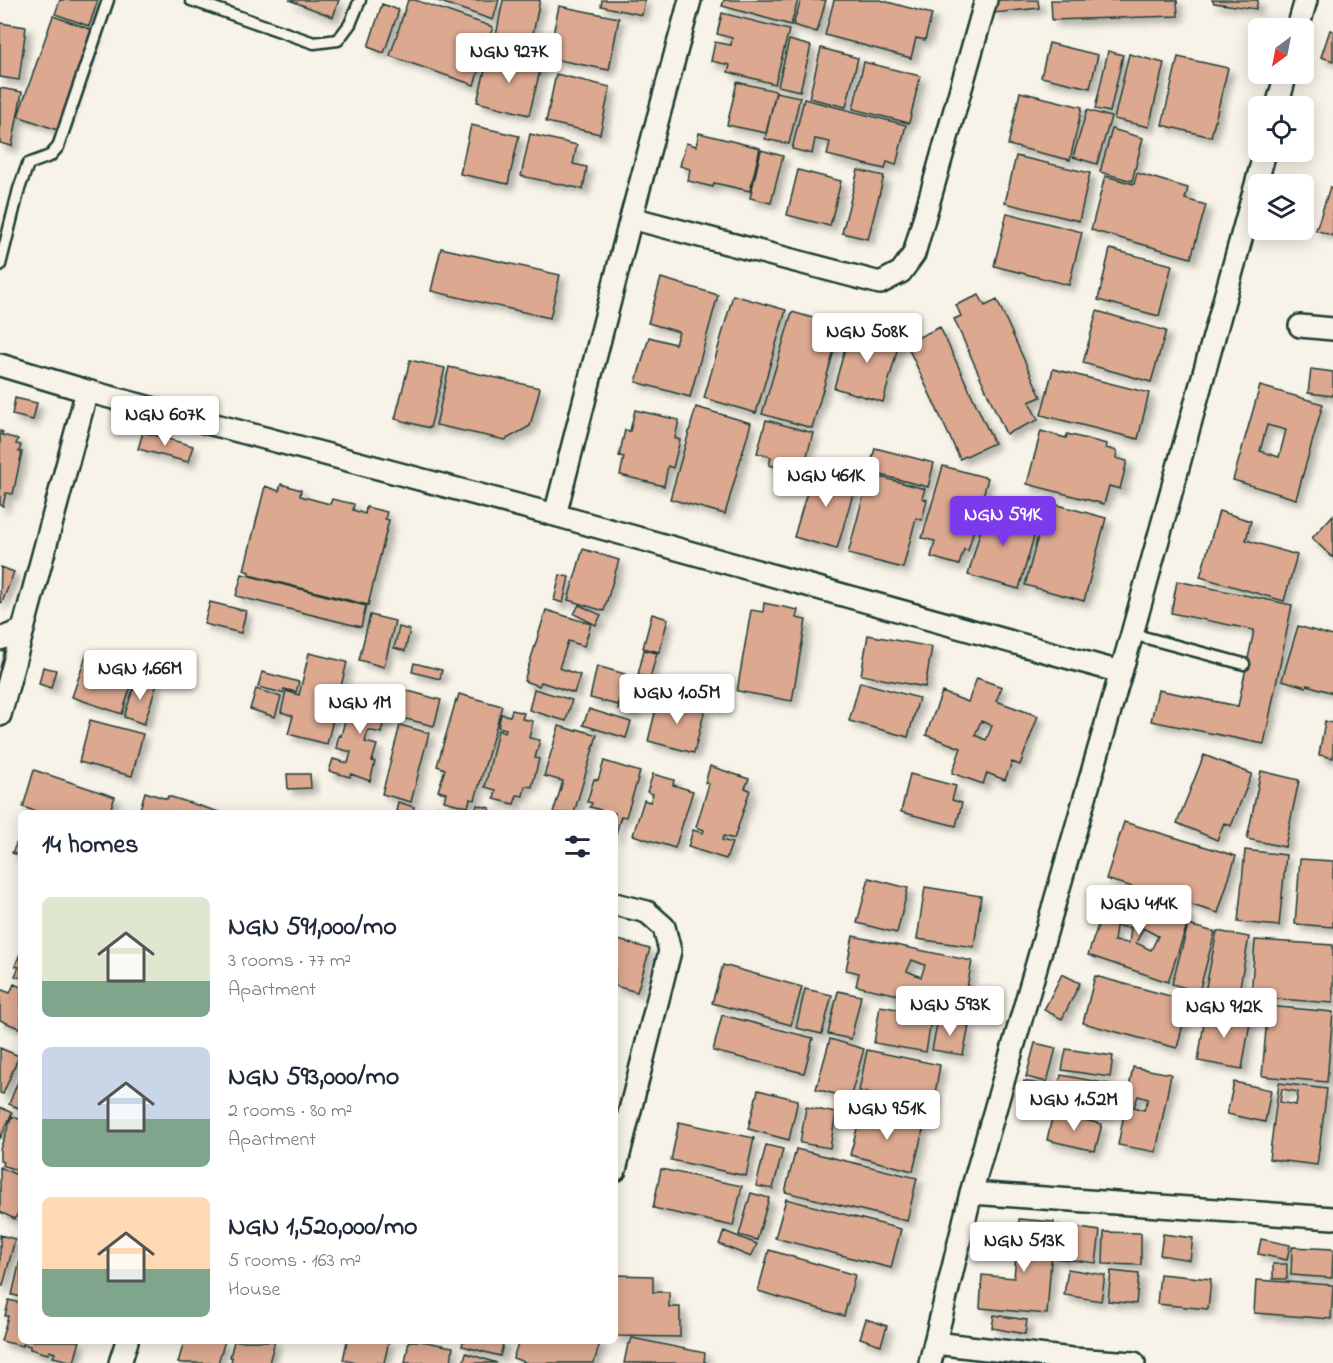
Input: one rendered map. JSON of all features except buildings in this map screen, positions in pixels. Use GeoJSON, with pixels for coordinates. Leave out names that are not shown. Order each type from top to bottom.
{"type":"FeatureCollection","features":[{"type":"Feature","properties":{"kind":"street"},"geometry":{"type":"LineString","coordinates":[[555,515],[690,0]]}},
{"type":"Feature","properties":{"kind":"street"},"geometry":{"type":"LineString","coordinates":[[631,218],[880,283],[901,272],[914,254],[986,0]]}},
{"type":"Feature","properties":{"kind":"street"},"geometry":{"type":"LineString","coordinates":[[1301,18],[1306,0]]}},
{"type":"Feature","properties":{"kind":"street"},"geometry":{"type":"LineString","coordinates":[[930,1363],[971,1193],[1132,634],[1262,162]]}},
{"type":"Feature","properties":{"kind":"street"},"geometry":{"type":"LineString","coordinates":[[1300,326],[1333,329]]}},
{"type":"Feature","properties":{"kind":"street"},"geometry":{"type":"LineString","coordinates":[[0,364],[87,391],[555,515],[1120,672]]}},
{"type":"Feature","properties":{"kind":"street"},"geometry":{"type":"LineString","coordinates":[[0,714],[87,391]]}},
{"type":"Feature","properties":{"kind":"street"},"geometry":{"type":"LineString","coordinates":[[0,639],[23,630]]}},
{"type":"Feature","properties":{"kind":"street"},"geometry":{"type":"LineString","coordinates":[[618,905],[647,912],[664,927],[670,951],[618,1158]]}},
{"type":"Feature","properties":{"kind":"street"},"geometry":{"type":"LineString","coordinates":[[971,1193],[1333,1218]]}},
{"type":"Feature","properties":{"kind":"street"},"geometry":{"type":"LineString","coordinates":[[935,1342],[1071,1361],[1134,1363]]}},
{"type":"Feature","properties":{"kind":"street"},"geometry":{"type":"LineString","coordinates":[[120,1363],[126,1344]]}},
{"type":"Feature","properties":{"kind":"lane"},"geometry":{"type":"LineString","coordinates":[[0,266],[19,189],[28,164],[50,156],[58,147],[108,0]]}},
{"type":"Feature","properties":{"kind":"lane"},"geometry":{"type":"LineString","coordinates":[[191,0],[314,43],[338,40],[350,24],[360,0]]}},
{"type":"Feature","properties":{"kind":"lane"},"geometry":{"type":"LineString","coordinates":[[1132,634],[1244,664]]}}]}
